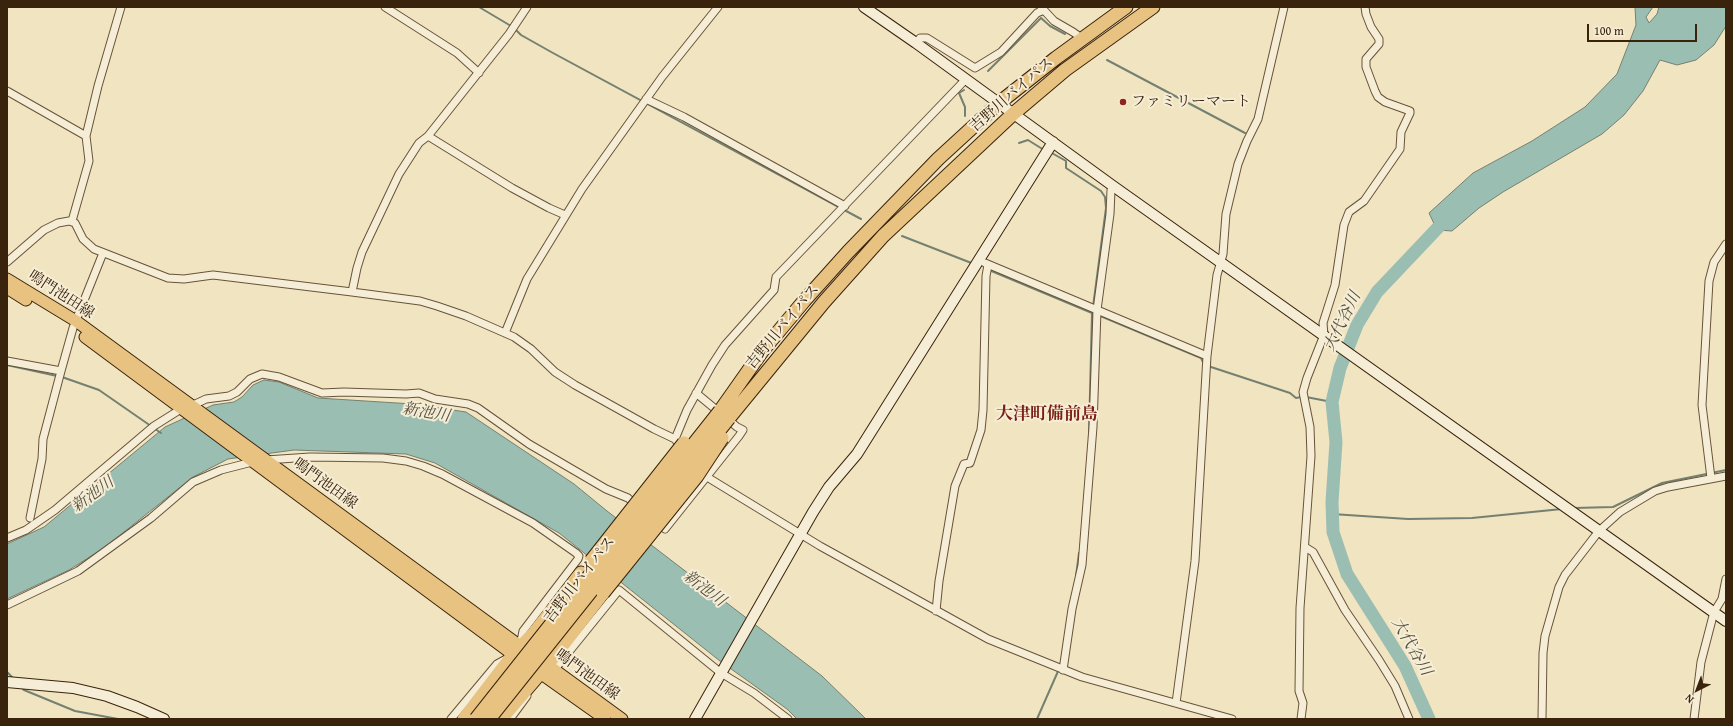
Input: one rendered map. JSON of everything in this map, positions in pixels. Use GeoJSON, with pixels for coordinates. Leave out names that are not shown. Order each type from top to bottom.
{"type":"FeatureCollection","features":[{"type":"Feature","properties":{"kind":"highway","name":"吉野川バイパス"},"geometry":{"type":"LineString","coordinates":[[489,719],[725,414],[763,350],[848,252],[938,159],[999,103],[1056,58],[1126,7]]}},
{"type":"Feature","properties":{"kind":"highway","name":"吉野川バイパス"},"geometry":{"type":"LineString","coordinates":[[476,719],[725,414],[749,394],[824,302],[882,236],[1013,114],[1065,70],[1153,7]]}},
{"type":"Feature","properties":{"kind":"highway"},"geometry":{"type":"LineString","coordinates":[[464,719],[517,650],[534,632],[662,469],[725,414]]}},
{"type":"Feature","properties":{"kind":"highway"},"geometry":{"type":"LineString","coordinates":[[501,719],[518,699],[548,669],[603,593],[698,476],[725,414]]}},
{"type":"Feature","properties":{"kind":"main road","name":"鳴門池田線"},"geometry":{"type":"LineString","coordinates":[[7,279],[75,325],[517,650],[622,719]]}},
{"type":"Feature","properties":{"kind":"main road","name":"鳴門池田線"},"geometry":{"type":"LineString","coordinates":[[7,288],[75,325]]}},
{"type":"Feature","properties":{"kind":"main road","name":"鳴門池田線"},"geometry":{"type":"LineString","coordinates":[[548,669],[605,719]]}},
{"type":"Feature","properties":{"kind":"street"},"geometry":{"type":"LineString","coordinates":[[72,221],[88,161],[86,136],[98,86],[121,7]]}},
{"type":"Feature","properties":{"kind":"street"},"geometry":{"type":"LineString","coordinates":[[385,7],[457,53],[479,72]]}},
{"type":"Feature","properties":{"kind":"street"},"geometry":{"type":"LineString","coordinates":[[352,292],[356,268],[362,252],[399,174],[419,143],[428,136],[479,72],[527,7]]}},
{"type":"Feature","properties":{"kind":"street"},"geometry":{"type":"LineString","coordinates":[[505,333],[527,279],[553,238],[565,215],[646,99],[718,7]]}},
{"type":"Feature","properties":{"kind":"street"},"geometry":{"type":"LineString","coordinates":[[864,7],[1222,264],[1726,621]]}},
{"type":"Feature","properties":{"kind":"street"},"geometry":{"type":"LineString","coordinates":[[1176,703],[1195,561],[1207,356],[1217,275],[1222,264],[1226,214],[1238,164],[1258,119],[1284,7]]}},
{"type":"Feature","properties":{"kind":"street"},"geometry":{"type":"LineString","coordinates":[[1301,719],[1302,703],[1299,691],[1300,608],[1311,456],[1310,427],[1303,392],[1307,378],[1327,338],[1323,323],[1335,285],[1344,225],[1349,212],[1364,201],[1400,148],[1401,132],[1410,113],[1410,111],[1386,102],[1378,97],[1375,91],[1366,67],[1366,60],[1379,44],[1379,39],[1371,27],[1365,7]]}},
{"type":"Feature","properties":{"kind":"street"},"geometry":{"type":"LineString","coordinates":[[916,43],[920,38],[927,38],[976,68],[1001,52],[1041,11],[1083,39]]}},
{"type":"Feature","properties":{"kind":"street"},"geometry":{"type":"LineString","coordinates":[[675,439],[696,393],[725,345],[774,290],[776,278],[966,79]]}},
{"type":"Feature","properties":{"kind":"street"},"geometry":{"type":"LineString","coordinates":[[7,91],[86,136]]}},
{"type":"Feature","properties":{"kind":"street"},"geometry":{"type":"LineString","coordinates":[[646,99],[684,117],[845,206]]}},
{"type":"Feature","properties":{"kind":"street"},"geometry":{"type":"LineString","coordinates":[[428,136],[512,188],[565,215]]}},
{"type":"Feature","properties":{"kind":"street"},"geometry":{"type":"LineString","coordinates":[[695,719],[813,512],[829,487],[858,454],[984,262],[1053,142]]}},
{"type":"Feature","properties":{"kind":"street"},"geometry":{"type":"LineString","coordinates":[[1063,670],[1072,609],[1082,565],[1093,427],[1097,310],[1110,214],[1111,190],[1113,186]]}},
{"type":"Feature","properties":{"kind":"street"},"geometry":{"type":"LineString","coordinates":[[7,262],[44,230],[64,221],[72,221]]}},
{"type":"Feature","properties":{"kind":"street"},"geometry":{"type":"LineString","coordinates":[[72,221],[86,242],[94,249],[168,278],[213,275],[352,292],[420,301],[466,316],[505,333],[527,346],[555,372],[575,385],[675,439],[698,469],[707,477],[801,534],[988,639],[1063,670],[1232,719]]}},
{"type":"Feature","properties":{"kind":"street"},"geometry":{"type":"LineString","coordinates":[[1711,478],[1702,405],[1707,305],[1709,281],[1714,262],[1726,244]]}},
{"type":"Feature","properties":{"kind":"street"},"geometry":{"type":"LineString","coordinates":[[30,518],[42,459],[43,439],[61,371],[75,325],[103,253]]}},
{"type":"Feature","properties":{"kind":"street"},"geometry":{"type":"LineString","coordinates":[[984,262],[1207,356]]}},
{"type":"Feature","properties":{"kind":"street"},"geometry":{"type":"LineString","coordinates":[[936,611],[939,581],[955,486],[964,464],[970,463],[981,430],[983,410],[986,276],[984,262]]}},
{"type":"Feature","properties":{"kind":"street"},"geometry":{"type":"LineString","coordinates":[[7,361],[61,371]]}},
{"type":"Feature","properties":{"kind":"street"},"geometry":{"type":"LineString","coordinates":[[7,538],[26,530],[55,510],[154,426],[189,410],[206,399],[233,394],[250,379],[262,374],[279,377],[322,393],[419,393],[434,399],[468,404],[478,408],[528,444],[606,488],[628,498],[665,529],[707,477],[742,430],[696,393]]}},
{"type":"Feature","properties":{"kind":"street"},"geometry":{"type":"LineString","coordinates":[[7,605],[78,571],[151,518],[193,482],[221,470],[258,460],[310,457],[383,458],[406,461],[442,474],[533,523],[579,556],[523,632],[517,650],[497,664],[451,719]]}},
{"type":"Feature","properties":{"kind":"street"},"geometry":{"type":"LineString","coordinates":[[1542,719],[1543,653],[1545,636],[1559,586],[1565,575],[1599,531],[1620,512],[1655,492],[1668,487],[1726,476]]}},
{"type":"Feature","properties":{"kind":"street"},"geometry":{"type":"LineString","coordinates":[[1305,547],[1313,552],[1345,610],[1395,686],[1409,719]]}},
{"type":"Feature","properties":{"kind":"street"},"geometry":{"type":"LineString","coordinates":[[1694,719],[1701,662],[1714,612],[1722,598],[1726,578]]}},
{"type":"Feature","properties":{"kind":"street"},"geometry":{"type":"LineString","coordinates":[[510,719],[548,669],[619,590],[722,671],[788,719]]}},
{"type":"Feature","properties":{"kind":"street"},"geometry":{"type":"LineString","coordinates":[[9,682],[28,682],[73,688],[107,696],[164,719]]}},
{"type":"Feature","properties":{"kind":"water"},"geometry":{"type":"Polygon","coordinates":[[[1635,7],[1653,7],[1646,17],[1649,23],[1657,14],[1659,7],[1726,7],[1726,26],[1714,45],[1696,60],[1677,65],[1660,60],[1643,91],[1624,115],[1602,134],[1503,192],[1479,208],[1452,231],[1437,230],[1429,213],[1473,173],[1532,141],[1585,107],[1617,74],[1636,25],[1635,7]]]}},
{"type":"Feature","properties":{"kind":"water","name":"新池川"},"geometry":{"type":"Polygon","coordinates":[[[264,380],[279,382],[318,398],[413,404],[466,412],[574,484],[822,676],[866,719],[797,719],[787,709],[720,661],[559,533],[435,463],[406,454],[294,450],[228,459],[193,477],[104,548],[69,570],[7,599],[7,544],[44,527],[165,427],[213,405],[234,402],[242,397],[253,385],[264,380]]]}},
{"type":"Feature","properties":{"kind":"waterway"},"geometry":{"type":"LineString","coordinates":[[479,7],[511,26]]}},
{"type":"Feature","properties":{"kind":"waterway"},"geometry":{"type":"LineString","coordinates":[[1041,18],[1050,26],[1065,34]]}},
{"type":"Feature","properties":{"kind":"waterway"},"geometry":{"type":"LineString","coordinates":[[988,71],[1041,18]]}},
{"type":"Feature","properties":{"kind":"waterway"},"geometry":{"type":"LineString","coordinates":[[515,29],[521,35],[553,53],[861,219]]}},
{"type":"Feature","properties":{"kind":"waterway"},"geometry":{"type":"LineString","coordinates":[[1107,60],[1245,133]]}},
{"type":"Feature","properties":{"kind":"waterway"},"geometry":{"type":"LineString","coordinates":[[964,90],[959,93],[965,107],[965,116]]}},
{"type":"Feature","properties":{"kind":"waterway"},"geometry":{"type":"LineString","coordinates":[[1019,143],[1028,140],[1044,150]]}},
{"type":"Feature","properties":{"kind":"waterway"},"geometry":{"type":"LineString","coordinates":[[1050,152],[1066,161],[1066,168],[1101,191],[1105,197],[1106,208],[1093,307]]}},
{"type":"Feature","properties":{"kind":"waterway","name":"大代谷川"},"geometry":{"type":"LineString","coordinates":[[1429,719],[1405,666],[1347,574],[1333,532],[1332,502],[1336,442],[1332,402],[1340,368],[1357,325],[1377,292],[1449,216]]}},
{"type":"Feature","properties":{"kind":"waterway"},"geometry":{"type":"LineString","coordinates":[[902,236],[974,264]]}},
{"type":"Feature","properties":{"kind":"waterway"},"geometry":{"type":"LineString","coordinates":[[989,270],[1092,313],[1089,433]]}},
{"type":"Feature","properties":{"kind":"waterway"},"geometry":{"type":"LineString","coordinates":[[1098,315],[1201,358],[1204,364]]}},
{"type":"Feature","properties":{"kind":"waterway"},"geometry":{"type":"LineString","coordinates":[[7,365],[57,376]]}},
{"type":"Feature","properties":{"kind":"waterway"},"geometry":{"type":"LineString","coordinates":[[1208,366],[1290,393],[1296,398],[1301,397]]}},
{"type":"Feature","properties":{"kind":"waterway"},"geometry":{"type":"LineString","coordinates":[[62,377],[99,390],[161,433]]}},
{"type":"Feature","properties":{"kind":"waterway"},"geometry":{"type":"LineString","coordinates":[[1306,397],[1332,402]]}},
{"type":"Feature","properties":{"kind":"waterway"},"geometry":{"type":"LineString","coordinates":[[1574,508],[1613,507],[1662,483],[1726,470]]}},
{"type":"Feature","properties":{"kind":"waterway"},"geometry":{"type":"LineString","coordinates":[[1332,514],[1408,519],[1472,518],[1562,509]]}},
{"type":"Feature","properties":{"kind":"waterway"},"geometry":{"type":"LineString","coordinates":[[1076,576],[1079,553]]}},
{"type":"Feature","properties":{"kind":"waterway"},"geometry":{"type":"LineString","coordinates":[[1037,719],[1059,669]]}},
{"type":"Feature","properties":{"kind":"waterway"},"geometry":{"type":"LineString","coordinates":[[7,672],[13,678]]}},
{"type":"Feature","properties":{"kind":"waterway"},"geometry":{"type":"LineString","coordinates":[[21,687],[24,690],[75,711],[118,719]]}},
{"type":"Feature","properties":{"kind":"place","name":"ファミリーマート"},"geometry":{"type":"Point","coordinates":[1123,102]}},
{"type":"Feature","properties":{"kind":"district","name":"大津町備前島"},"geometry":{"type":"Point","coordinates":[1047,415]}}]}
